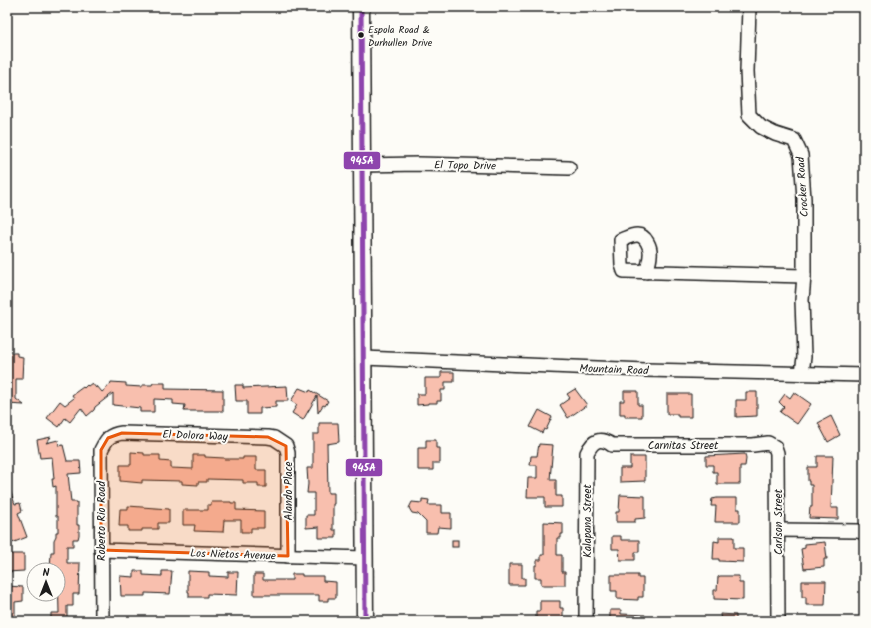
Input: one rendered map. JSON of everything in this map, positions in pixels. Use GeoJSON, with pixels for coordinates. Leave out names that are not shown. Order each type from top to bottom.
{"type":"FeatureCollection","features":[{"type":"Feature","properties":{"kind":"main road"},"geometry":{"type":"LineString","coordinates":[[361,7],[365,621]]}},
{"type":"Feature","properties":{"kind":"street","name":"Crocker Road"},"geometry":{"type":"LineString","coordinates":[[749,7],[747,71],[749,115],[761,127],[775,134],[794,140],[801,155],[804,199],[804,276],[802,300],[804,357],[802,373]]}},
{"type":"Feature","properties":{"kind":"street","name":"El Topo Drive"},"geometry":{"type":"LineString","coordinates":[[362,165],[419,164],[569,168]]}},
{"type":"Feature","properties":{"kind":"street"},"geometry":{"type":"LineString","coordinates":[[646,272],[804,276]]}},
{"type":"Feature","properties":{"kind":"street","name":"Mountain Road"},"geometry":{"type":"LineString","coordinates":[[364,358],[645,370],[864,375]]}},
{"type":"Feature","properties":{"kind":"street","name":"El Dolora Way"},"geometry":{"type":"LineString","coordinates":[[122,433],[268,437]]}},
{"type":"Feature","properties":{"kind":"street","name":"Roberto Rio Road"},"geometry":{"type":"LineString","coordinates":[[102,621],[101,450],[108,438],[115,434],[122,433]]}},
{"type":"Feature","properties":{"kind":"street","name":"Alando Place"},"geometry":{"type":"LineString","coordinates":[[268,437],[274,438],[286,446],[288,453],[288,556]]}},
{"type":"Feature","properties":{"kind":"street","name":"Kalapana Street"},"geometry":{"type":"LineString","coordinates":[[586,621],[587,453],[591,445],[598,440],[605,441],[612,445]]}},
{"type":"Feature","properties":{"kind":"street","name":"Carlson Street"},"geometry":{"type":"LineString","coordinates":[[753,445],[768,443],[775,447],[777,453],[778,621]]}},
{"type":"Feature","properties":{"kind":"street","name":"Carnitas Street"},"geometry":{"type":"LineString","coordinates":[[612,445],[753,445]]}},
{"type":"Feature","properties":{"kind":"street"},"geometry":{"type":"LineString","coordinates":[[778,530],[858,531],[864,533]]}},
{"type":"Feature","properties":{"kind":"street","name":"Los Nietos Avenue"},"geometry":{"type":"LineString","coordinates":[[101,550],[365,558]]}},
{"type":"Feature","properties":{"kind":"highlighted area"},"geometry":{"type":"Polygon","coordinates":[[[122,433],[268,437],[286,446],[288,556],[101,550],[101,450],[108,438],[122,433]]]}},
{"type":"Feature","properties":{"kind":"building"},"geometry":{"type":"Polygon","coordinates":[[[7,353],[17,353],[17,356],[23,357],[22,379],[16,379],[16,399],[24,405],[7,404],[7,353]]]}},
{"type":"Feature","properties":{"kind":"building"},"geometry":{"type":"Polygon","coordinates":[[[441,372],[454,372],[454,382],[445,382],[445,390],[441,390],[441,401],[437,401],[437,403],[417,405],[417,394],[425,394],[425,378],[441,378],[441,372]]]}},
{"type":"Feature","properties":{"kind":"building"},"geometry":{"type":"Polygon","coordinates":[[[111,382],[126,383],[126,386],[142,387],[142,385],[152,385],[153,383],[165,383],[165,389],[223,390],[223,411],[184,411],[185,405],[173,404],[173,400],[154,399],[154,412],[140,412],[140,408],[113,405],[113,393],[95,407],[94,410],[87,416],[81,408],[70,422],[65,418],[59,427],[47,418],[60,401],[65,405],[74,398],[72,395],[83,387],[84,388],[92,383],[102,392],[110,385],[111,382]]]}},
{"type":"Feature","properties":{"kind":"building"},"geometry":{"type":"Polygon","coordinates":[[[235,385],[243,385],[243,388],[287,386],[288,401],[276,401],[276,407],[260,408],[260,414],[247,414],[247,401],[236,401],[235,385]]]}},
{"type":"Feature","properties":{"kind":"building"},"geometry":{"type":"Polygon","coordinates":[[[299,388],[309,392],[310,390],[328,401],[325,406],[323,405],[318,413],[317,396],[303,420],[292,413],[297,405],[291,401],[299,388]]]}},
{"type":"Feature","properties":{"kind":"building"},"geometry":{"type":"Polygon","coordinates":[[[575,389],[587,405],[568,418],[560,405],[570,398],[567,394],[575,389]]]}},
{"type":"Feature","properties":{"kind":"building"},"geometry":{"type":"Polygon","coordinates":[[[624,391],[638,391],[638,405],[642,405],[642,417],[625,417],[625,414],[620,414],[620,401],[624,401],[624,391]]]}},
{"type":"Feature","properties":{"kind":"building"},"geometry":{"type":"Polygon","coordinates":[[[746,392],[757,392],[757,416],[736,417],[736,400],[746,400],[746,392]]]}},
{"type":"Feature","properties":{"kind":"building"},"geometry":{"type":"Polygon","coordinates":[[[794,392],[811,404],[797,424],[780,412],[784,407],[779,402],[785,394],[790,398],[794,392]]]}},
{"type":"Feature","properties":{"kind":"building"},"geometry":{"type":"Polygon","coordinates":[[[667,394],[691,394],[691,417],[678,417],[678,414],[667,414],[667,394]]]}},
{"type":"Feature","properties":{"kind":"building"},"geometry":{"type":"Polygon","coordinates":[[[539,410],[552,417],[546,430],[544,429],[542,433],[530,427],[539,410]]]}},
{"type":"Feature","properties":{"kind":"building"},"geometry":{"type":"Polygon","coordinates":[[[831,416],[840,435],[828,442],[818,423],[831,416]]]}},
{"type":"Feature","properties":{"kind":"building"},"geometry":{"type":"Polygon","coordinates":[[[319,423],[338,423],[339,442],[327,444],[328,493],[334,493],[333,530],[336,530],[336,538],[319,538],[319,527],[306,528],[306,515],[314,515],[314,493],[307,493],[307,468],[313,468],[313,434],[319,434],[319,423]]]}},
{"type":"Feature","properties":{"kind":"building"},"geometry":{"type":"Polygon","coordinates":[[[51,437],[46,443],[58,440],[59,446],[63,445],[67,461],[80,461],[81,473],[68,474],[71,502],[77,502],[77,525],[79,525],[79,535],[78,539],[73,539],[73,546],[67,546],[67,563],[80,563],[79,594],[73,594],[73,606],[67,606],[67,621],[51,621],[51,613],[59,613],[59,602],[66,602],[66,562],[50,562],[51,552],[54,552],[56,532],[58,532],[58,516],[56,516],[56,486],[53,487],[52,479],[54,479],[52,457],[40,458],[37,440],[51,437]]]}},
{"type":"Feature","properties":{"kind":"building"},"geometry":{"type":"Polygon","coordinates":[[[426,440],[436,440],[436,448],[440,448],[440,463],[433,463],[433,470],[418,470],[418,448],[426,448],[426,440]]]}},
{"type":"Feature","properties":{"kind":"building"},"geometry":{"type":"Polygon","coordinates":[[[539,444],[553,445],[550,480],[556,480],[556,496],[562,496],[562,507],[545,507],[545,497],[527,497],[528,478],[537,478],[537,465],[530,465],[531,456],[537,456],[539,444]]]}},
{"type":"Feature","properties":{"kind":"building"},"geometry":{"type":"Polygon","coordinates":[[[131,452],[144,453],[144,455],[160,455],[160,461],[171,462],[171,468],[193,469],[193,455],[205,455],[205,457],[224,459],[256,457],[256,470],[266,470],[266,487],[258,487],[258,483],[243,483],[243,480],[207,479],[207,482],[198,482],[198,485],[182,484],[182,481],[142,480],[142,483],[120,481],[120,465],[131,465],[131,452]]]}},
{"type":"Feature","properties":{"kind":"building"},"geometry":{"type":"Polygon","coordinates":[[[745,454],[745,466],[740,466],[740,484],[717,484],[717,472],[713,472],[713,465],[706,465],[706,456],[745,454]]]}},
{"type":"Feature","properties":{"kind":"building"},"geometry":{"type":"Polygon","coordinates":[[[817,456],[833,456],[831,508],[838,508],[838,519],[809,518],[810,507],[812,507],[812,485],[809,485],[808,481],[808,467],[817,467],[817,456]]]}},
{"type":"Feature","properties":{"kind":"building"},"geometry":{"type":"Polygon","coordinates":[[[630,457],[645,457],[645,481],[620,482],[620,468],[630,468],[630,457]]]}},
{"type":"Feature","properties":{"kind":"building"},"geometry":{"type":"Polygon","coordinates":[[[7,485],[15,504],[20,503],[22,511],[18,513],[27,537],[7,545],[7,485]]]}},
{"type":"Feature","properties":{"kind":"building"},"geometry":{"type":"Polygon","coordinates":[[[620,495],[645,496],[645,518],[635,519],[635,522],[616,522],[616,512],[619,512],[620,495]]]}},
{"type":"Feature","properties":{"kind":"building"},"geometry":{"type":"Polygon","coordinates":[[[737,498],[737,509],[740,509],[740,522],[715,522],[716,506],[711,506],[712,499],[737,498]]]}},
{"type":"Feature","properties":{"kind":"building"},"geometry":{"type":"Polygon","coordinates":[[[422,499],[429,500],[428,505],[442,505],[442,513],[451,513],[451,528],[438,527],[437,533],[426,533],[426,522],[418,514],[412,513],[409,508],[412,502],[422,503],[422,499]]]}},
{"type":"Feature","properties":{"kind":"building"},"geometry":{"type":"Polygon","coordinates":[[[211,502],[236,503],[236,510],[264,511],[264,528],[251,528],[251,532],[241,532],[241,520],[224,520],[223,532],[194,531],[195,525],[183,525],[183,510],[208,510],[208,505],[211,505],[211,502]]]}},
{"type":"Feature","properties":{"kind":"building"},"geometry":{"type":"Polygon","coordinates":[[[128,506],[169,509],[169,523],[158,523],[158,529],[128,531],[128,526],[119,526],[120,509],[128,509],[128,506]]]}},
{"type":"Feature","properties":{"kind":"building"},"geometry":{"type":"Polygon","coordinates":[[[544,522],[563,523],[563,534],[561,534],[561,538],[557,538],[557,555],[562,555],[562,572],[565,572],[565,585],[543,585],[541,584],[541,578],[535,578],[535,565],[537,565],[537,560],[541,560],[541,555],[544,555],[544,522]]]}},
{"type":"Feature","properties":{"kind":"building"},"geometry":{"type":"Polygon","coordinates":[[[612,536],[621,536],[621,540],[639,540],[639,552],[635,552],[635,560],[620,560],[619,549],[612,549],[612,536]]]}},
{"type":"Feature","properties":{"kind":"building"},"geometry":{"type":"Polygon","coordinates":[[[719,537],[734,537],[734,548],[743,548],[743,562],[719,561],[719,559],[713,559],[714,541],[719,542],[719,537]]]}},
{"type":"Feature","properties":{"kind":"building"},"geometry":{"type":"Polygon","coordinates":[[[452,540],[458,540],[458,547],[452,547],[452,540]]]}},
{"type":"Feature","properties":{"kind":"building"},"geometry":{"type":"Polygon","coordinates":[[[825,542],[827,559],[824,559],[824,567],[804,569],[801,549],[805,548],[805,544],[825,542]]]}},
{"type":"Feature","properties":{"kind":"building"},"geometry":{"type":"Polygon","coordinates":[[[7,554],[24,554],[24,571],[7,572],[7,554]]]}},
{"type":"Feature","properties":{"kind":"building"},"geometry":{"type":"Polygon","coordinates":[[[509,564],[522,564],[522,578],[525,578],[525,585],[509,585],[509,564]]]}},
{"type":"Feature","properties":{"kind":"building"},"geometry":{"type":"Polygon","coordinates":[[[134,571],[143,571],[143,575],[162,576],[162,571],[172,571],[170,594],[145,593],[145,596],[121,596],[120,576],[134,577],[134,571]]]}},
{"type":"Feature","properties":{"kind":"building"},"geometry":{"type":"Polygon","coordinates":[[[188,571],[209,572],[209,576],[228,577],[228,572],[238,572],[237,595],[207,594],[207,597],[189,597],[188,571]]]}},
{"type":"Feature","properties":{"kind":"building"},"geometry":{"type":"Polygon","coordinates":[[[254,574],[263,574],[263,580],[292,580],[292,574],[302,574],[302,576],[323,576],[323,581],[336,582],[336,598],[328,598],[328,601],[319,601],[319,595],[254,595],[254,574]]]}},
{"type":"Feature","properties":{"kind":"building"},"geometry":{"type":"Polygon","coordinates":[[[611,575],[638,575],[638,578],[643,578],[643,597],[638,597],[638,600],[617,599],[617,591],[611,591],[611,575]]]}},
{"type":"Feature","properties":{"kind":"building"},"geometry":{"type":"Polygon","coordinates":[[[739,576],[739,583],[743,583],[743,600],[714,599],[714,590],[717,590],[718,577],[739,576]]]}},
{"type":"Feature","properties":{"kind":"building"},"geometry":{"type":"Polygon","coordinates":[[[802,581],[826,581],[825,605],[806,605],[806,597],[802,597],[802,581]]]}},
{"type":"Feature","properties":{"kind":"building"},"geometry":{"type":"Polygon","coordinates":[[[7,586],[23,587],[23,601],[15,602],[15,621],[7,621],[7,586]]]}},
{"type":"Feature","properties":{"kind":"building"},"geometry":{"type":"Polygon","coordinates":[[[540,601],[560,601],[560,608],[563,608],[563,621],[536,621],[536,611],[540,611],[540,601]]]}},
{"type":"Feature","properties":{"kind":"building"},"geometry":{"type":"Polygon","coordinates":[[[610,610],[621,610],[621,614],[645,615],[644,621],[610,621],[610,610]]]}},
{"type":"Feature","properties":{"kind":"building"},"geometry":{"type":"Polygon","coordinates":[[[720,614],[736,615],[736,621],[721,621],[720,614]]]}},
{"type":"Feature","properties":{"kind":"transit line","name":"945A"},"geometry":{"type":"LineString","coordinates":[[361,7],[365,621]]}},
{"type":"Feature","properties":{"kind":"place","name":"Espola Road & Durhullen Drive"},"geometry":{"type":"Point","coordinates":[361,35]}}]}
